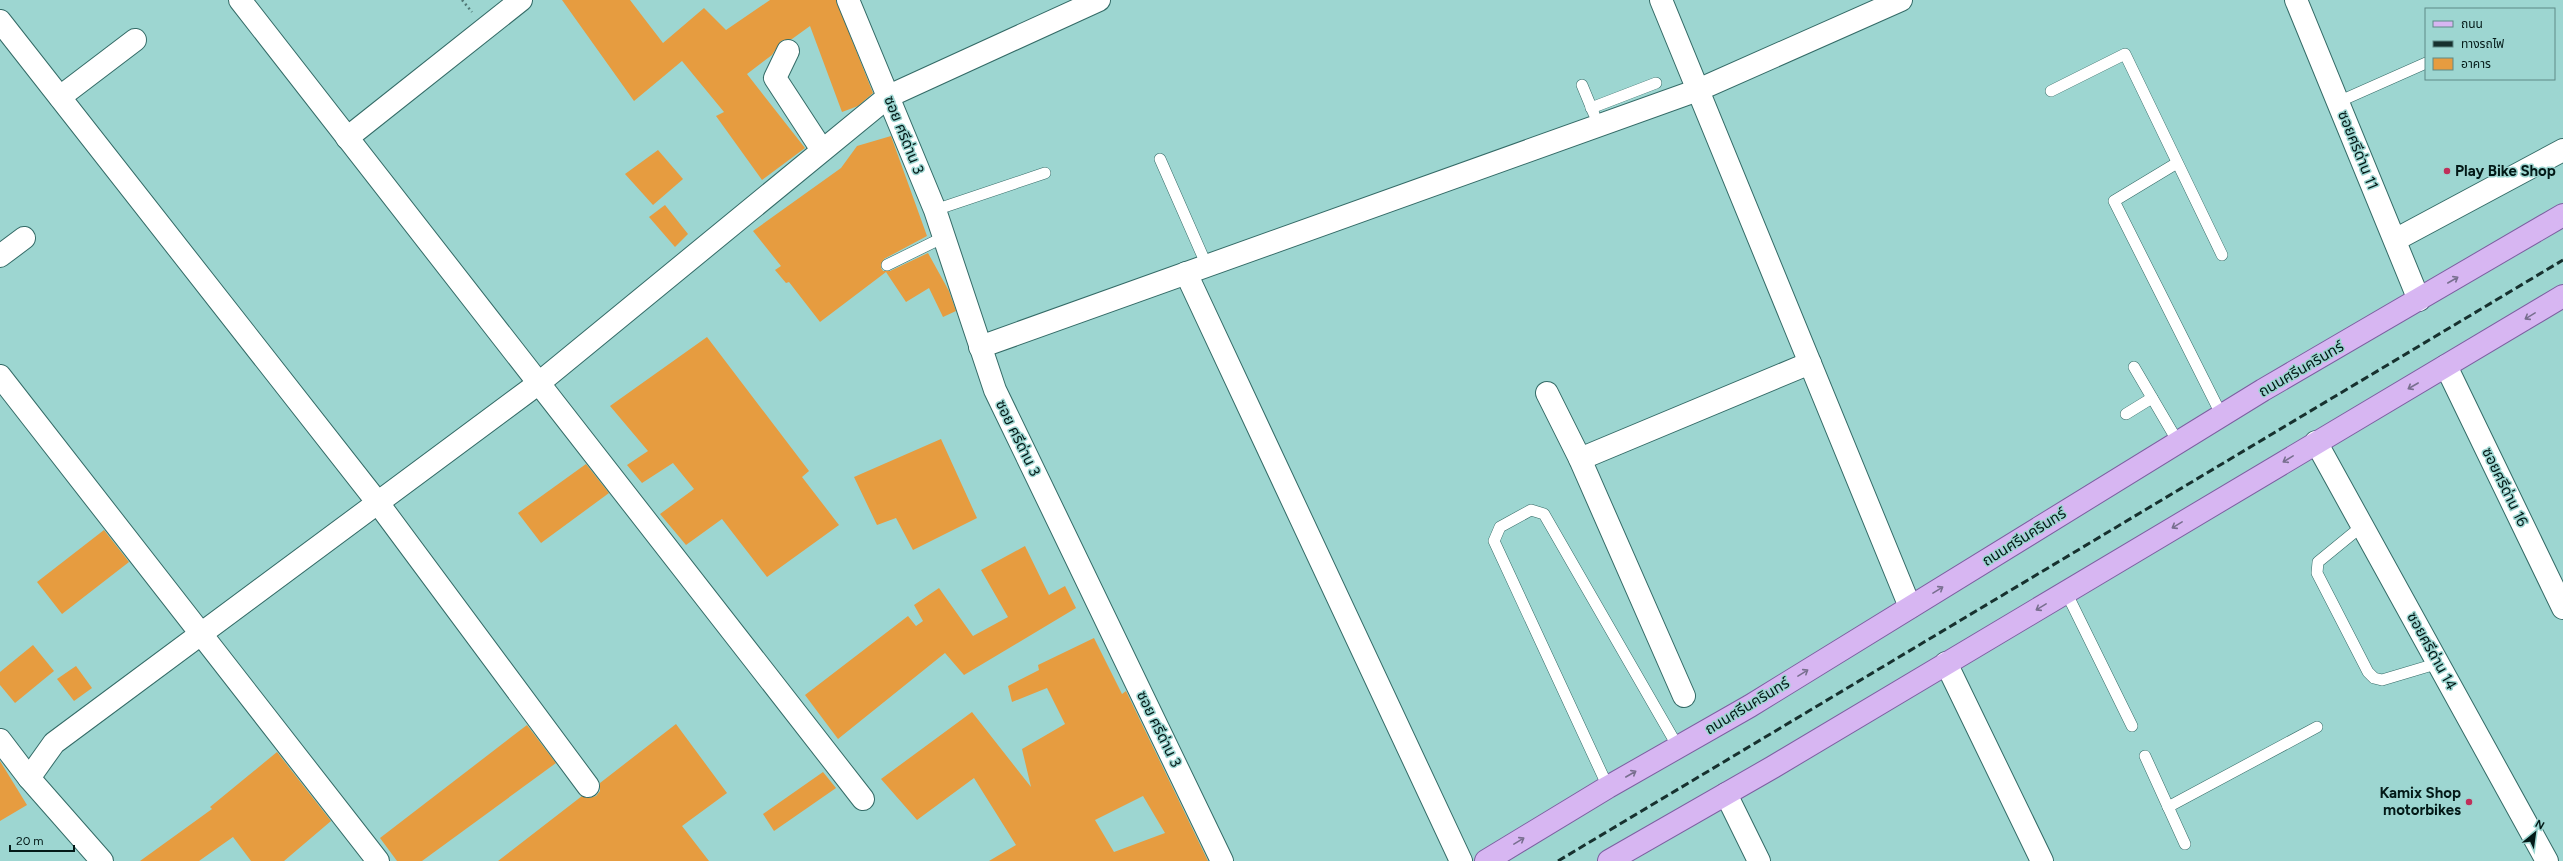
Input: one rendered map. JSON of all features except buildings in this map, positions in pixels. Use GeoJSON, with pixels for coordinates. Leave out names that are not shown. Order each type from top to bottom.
{"type":"FeatureCollection","features":[{"type":"Feature","properties":{"kind":"main road","name":"ถนนศรีนครินทร์"},"geometry":{"type":"LineString","coordinates":[[1486,861],[1608,787],[1750,706],[2178,442],[2563,216]]}},
{"type":"Feature","properties":{"kind":"main road"},"geometry":{"type":"LineString","coordinates":[[1609,861],[1726,794],[2563,296]]}},
{"type":"Feature","properties":{"kind":"street"},"geometry":{"type":"LineString","coordinates":[[240,0],[863,798]]}},
{"type":"Feature","properties":{"kind":"street"},"geometry":{"type":"LineString","coordinates":[[347,138],[520,0]]}},
{"type":"Feature","properties":{"kind":"street","name":"ซอย ศรีด่าน 3"},"geometry":{"type":"LineString","coordinates":[[848,0],[935,210],[994,390],[1222,861]]}},
{"type":"Feature","properties":{"kind":"street"},"geometry":{"type":"LineString","coordinates":[[29,778],[54,743],[539,383],[889,96],[1099,0]]}},
{"type":"Feature","properties":{"kind":"street"},"geometry":{"type":"LineString","coordinates":[[1661,0],[1910,607]]}},
{"type":"Feature","properties":{"kind":"street"},"geometry":{"type":"LineString","coordinates":[[980,347],[1207,266],[1595,117],[1698,90],[1901,0]]}},
{"type":"Feature","properties":{"kind":"street","name":"ซอยศรีด่าน 11"},"geometry":{"type":"LineString","coordinates":[[2296,0],[2419,300]]}},
{"type":"Feature","properties":{"kind":"street"},"geometry":{"type":"LineString","coordinates":[[0,21],[378,503],[588,786]]}},
{"type":"Feature","properties":{"kind":"street"},"geometry":{"type":"LineString","coordinates":[[60,97],[135,40]]}},
{"type":"Feature","properties":{"kind":"street"},"geometry":{"type":"LineString","coordinates":[[788,51],[775,78],[822,150]]}},
{"type":"Feature","properties":{"kind":"street"},"geometry":{"type":"LineString","coordinates":[[2395,240],[2563,150]]}},
{"type":"Feature","properties":{"kind":"street"},"geometry":{"type":"LineString","coordinates":[[0,256],[24,238]]}},
{"type":"Feature","properties":{"kind":"street"},"geometry":{"type":"LineString","coordinates":[[1186,273],[1461,861]]}},
{"type":"Feature","properties":{"kind":"street"},"geometry":{"type":"LineString","coordinates":[[1580,459],[1810,363]]}},
{"type":"Feature","properties":{"kind":"street","name":"ซอยศรีด่าน 16"},"geometry":{"type":"LineString","coordinates":[[2446,366],[2563,608]]}},
{"type":"Feature","properties":{"kind":"street"},"geometry":{"type":"LineString","coordinates":[[0,376],[378,861]]}},
{"type":"Feature","properties":{"kind":"street"},"geometry":{"type":"LineString","coordinates":[[1547,393],[1580,459],[1684,696]]}},
{"type":"Feature","properties":{"kind":"street","name":"ซอยศรีด่าน 14"},"geometry":{"type":"LineString","coordinates":[[2316,442],[2547,861]]}},
{"type":"Feature","properties":{"kind":"street"},"geometry":{"type":"LineString","coordinates":[[1946,663],[2039,860]]}},
{"type":"Feature","properties":{"kind":"street"},"geometry":{"type":"LineString","coordinates":[[0,740],[29,778],[102,861]]}},
{"type":"Feature","properties":{"kind":"street"},"geometry":{"type":"LineString","coordinates":[[1726,794],[1759,861]]}},
{"type":"Feature","properties":{"kind":"lane"},"geometry":{"type":"LineString","coordinates":[[2051,92],[2125,54],[2222,255]]}},
{"type":"Feature","properties":{"kind":"lane"},"geometry":{"type":"LineString","coordinates":[[2338,102],[2425,63]]}},
{"type":"Feature","properties":{"kind":"lane"},"geometry":{"type":"LineString","coordinates":[[1582,85],[1595,117],[1656,83]]}},
{"type":"Feature","properties":{"kind":"lane"},"geometry":{"type":"LineString","coordinates":[[1160,159],[1207,266]]}},
{"type":"Feature","properties":{"kind":"lane"},"geometry":{"type":"LineString","coordinates":[[2177,163],[2114,201],[2222,416]]}},
{"type":"Feature","properties":{"kind":"lane"},"geometry":{"type":"LineString","coordinates":[[935,210],[1045,173]]}},
{"type":"Feature","properties":{"kind":"lane"},"geometry":{"type":"LineString","coordinates":[[887,265],[944,237]]}},
{"type":"Feature","properties":{"kind":"lane"},"geometry":{"type":"LineString","coordinates":[[2134,367],[2178,442]]}},
{"type":"Feature","properties":{"kind":"lane"},"geometry":{"type":"LineString","coordinates":[[2126,414],[2152,398]]}},
{"type":"Feature","properties":{"kind":"lane"},"geometry":{"type":"LineString","coordinates":[[1608,787],[1494,541],[1500,527],[1531,510],[1544,514],[1678,747]]}},
{"type":"Feature","properties":{"kind":"lane"},"geometry":{"type":"LineString","coordinates":[[2362,526],[2318,562],[2316,573],[2368,672],[2374,678],[2382,680],[2439,663]]}},
{"type":"Feature","properties":{"kind":"lane"},"geometry":{"type":"LineString","coordinates":[[2066,592],[2132,726]]}},
{"type":"Feature","properties":{"kind":"lane"},"geometry":{"type":"LineString","coordinates":[[2168,807],[2317,727]]}},
{"type":"Feature","properties":{"kind":"lane"},"geometry":{"type":"LineString","coordinates":[[2145,756],[2185,844]]}},
{"type":"Feature","properties":{"kind":"railway"},"geometry":{"type":"LineString","coordinates":[[1558,861],[2563,260]]}},
{"type":"Feature","properties":{"kind":"place","name":"Play Bike Shop"},"geometry":{"type":"Point","coordinates":[2447,171]}},
{"type":"Feature","properties":{"kind":"place","name":"Kamix Shop motorbikes"},"geometry":{"type":"Point","coordinates":[2469,802]}}]}
